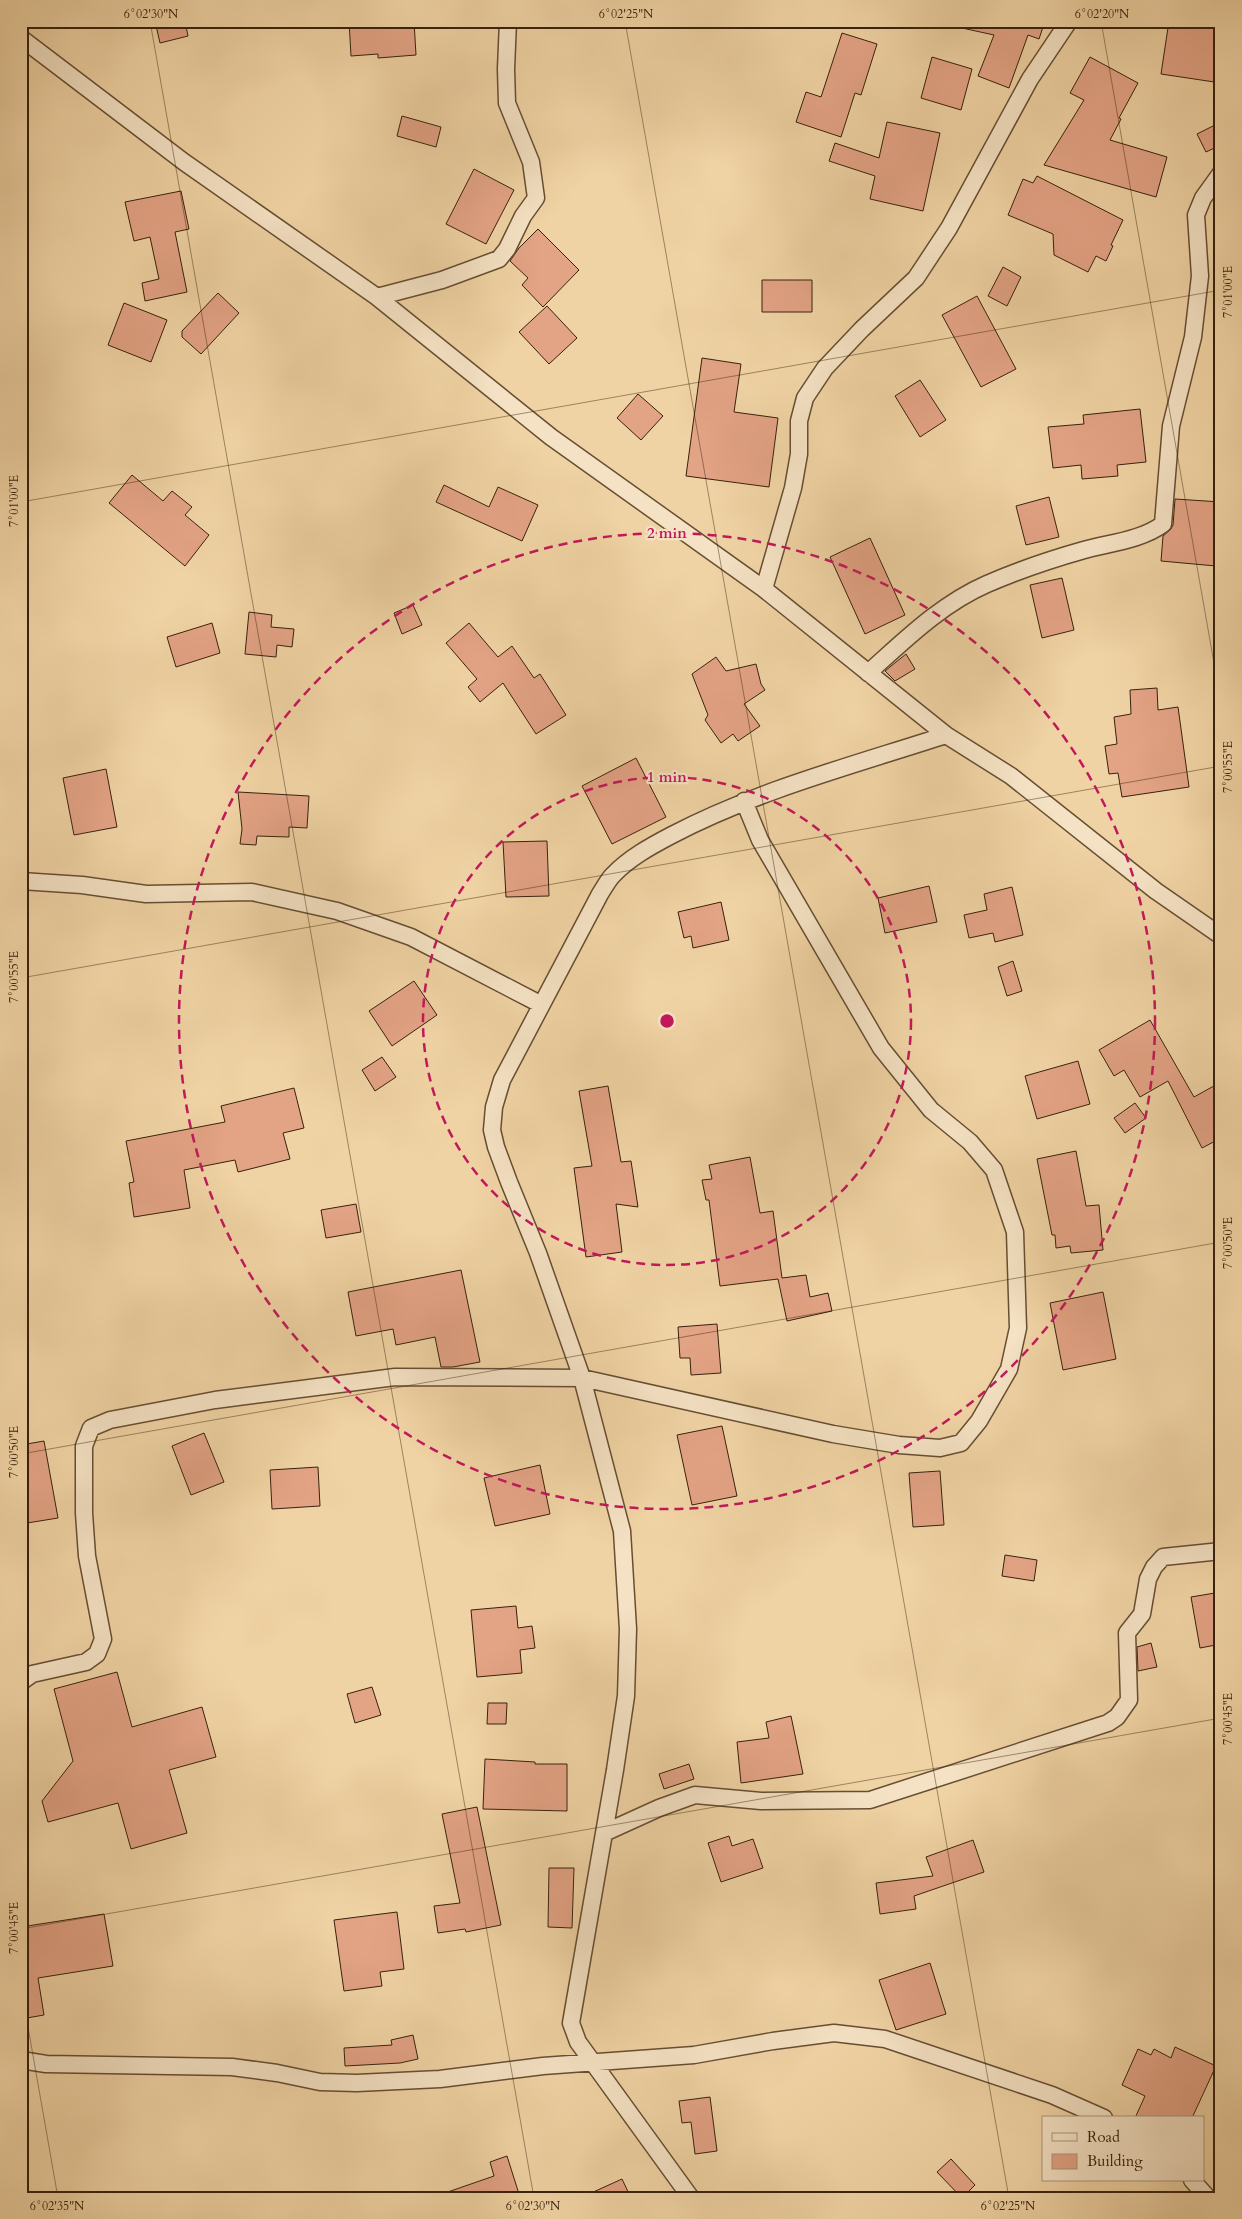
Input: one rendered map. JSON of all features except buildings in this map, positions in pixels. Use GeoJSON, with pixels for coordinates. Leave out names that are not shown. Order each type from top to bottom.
{"type":"FeatureCollection","features":[{"type":"Feature","properties":{"kind":"street"},"geometry":{"type":"LineString","coordinates":[[377,297],[442,280],[500,259],[523,216],[536,198],[531,162],[507,103],[508,21]]}},
{"type":"Feature","properties":{"kind":"street"},"geometry":{"type":"LineString","coordinates":[[764,589],[793,488],[799,454],[799,421],[805,398],[825,368],[862,329],[916,278],[949,228],[1030,79],[1069,21]]}},
{"type":"Feature","properties":{"kind":"street"},"geometry":{"type":"LineString","coordinates":[[21,38],[184,162],[377,297],[551,437],[764,589],[946,735],[1011,776],[1156,891],[1221,936]]}},
{"type":"Feature","properties":{"kind":"street"},"geometry":{"type":"LineString","coordinates":[[868,673],[928,620],[986,584],[1081,551],[1153,532],[1163,524],[1171,426],[1193,337],[1200,276],[1196,215],[1203,198],[1221,173]]}},
{"type":"Feature","properties":{"kind":"street"},"geometry":{"type":"LineString","coordinates":[[691,2198],[578,2042],[571,2022],[626,1696],[628,1629],[622,1532],[582,1378],[538,1253],[508,1182],[492,1130],[494,1107],[502,1080],[540,1004],[612,876],[646,849],[694,823],[744,801],[946,735]]}},
{"type":"Feature","properties":{"kind":"street"},"geometry":{"type":"LineString","coordinates":[[21,1682],[32,1674],[86,1662],[97,1654],[103,1639],[87,1556],[84,1513],[84,1446],[91,1428],[110,1420],[215,1400],[396,1377],[582,1378],[832,1434],[900,1445],[940,1448],[961,1443],[979,1421],[1009,1369],[1018,1328],[1014,1232],[994,1170],[970,1142],[931,1110],[882,1048],[760,840],[744,801]]}},
{"type":"Feature","properties":{"kind":"street"},"geometry":{"type":"LineString","coordinates":[[21,881],[82,885],[146,894],[252,892],[336,911],[411,937],[540,1004]]}},
{"type":"Feature","properties":{"kind":"street"},"geometry":{"type":"LineString","coordinates":[[604,1833],[659,1808],[695,1796],[762,1801],[870,1800],[1108,1723],[1116,1717],[1129,1700],[1127,1633],[1142,1614],[1148,1579],[1154,1566],[1163,1557],[1221,1551]]}},
{"type":"Feature","properties":{"kind":"street"},"geometry":{"type":"LineString","coordinates":[[21,2060],[46,2064],[232,2067],[277,2073],[320,2082],[357,2083],[440,2079],[543,2066],[694,2055],[772,2041],[834,2033],[885,2039],[1052,2095],[1099,2116]]}},
{"type":"Feature","properties":{"kind":"street"},"geometry":{"type":"LineString","coordinates":[[1194,2182],[1208,2198]]}}]}
